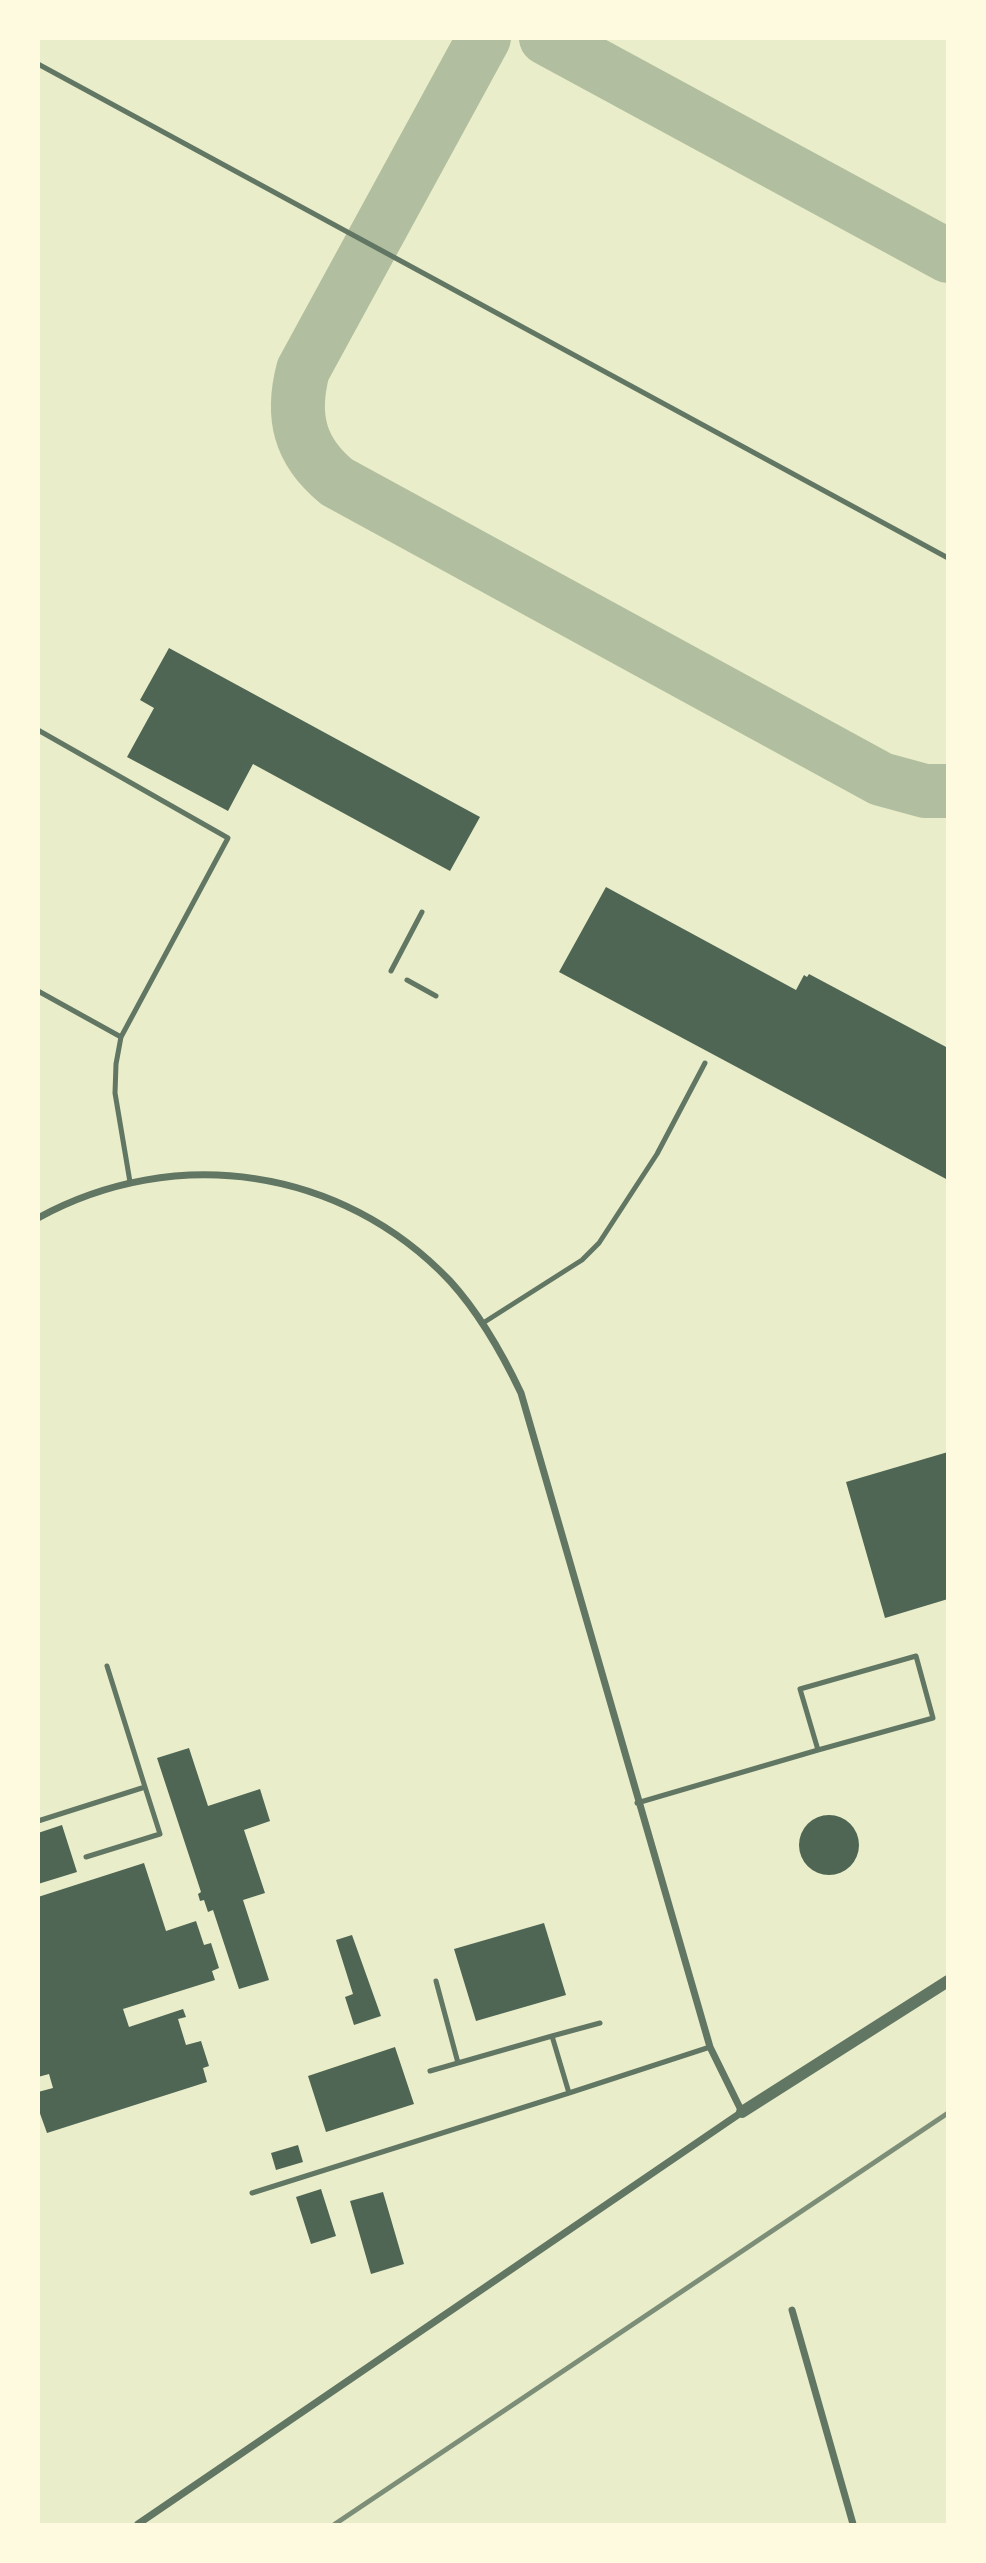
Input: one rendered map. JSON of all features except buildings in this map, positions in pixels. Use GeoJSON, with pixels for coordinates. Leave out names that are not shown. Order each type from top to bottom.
{"type":"FeatureCollection","features":[{"type":"Feature","properties":{"kind":"street"},"geometry":{"type":"LineString","coordinates":[[38,1218],[71,1201],[130,1182],[177,1175],[221,1174],[262,1179],[312,1192],[368,1218],[416,1250],[450,1282],[483,1323],[509,1367],[521,1394],[710,2047],[742,2112]]}},
{"type":"Feature","properties":{"kind":"street"},"geometry":{"type":"LineString","coordinates":[[138,2525],[742,2112],[947,1981]]}},
{"type":"Feature","properties":{"kind":"street"},"geometry":{"type":"LineString","coordinates":[[792,2311],[853,2525]]}},
{"type":"Feature","properties":{"kind":"lane"},"geometry":{"type":"LineString","coordinates":[[38,64],[947,558]]}},
{"type":"Feature","properties":{"kind":"lane"},"geometry":{"type":"LineString","coordinates":[[38,730],[228,838],[121,1037],[115,1093],[130,1182]]}},
{"type":"Feature","properties":{"kind":"lane"},"geometry":{"type":"LineString","coordinates":[[391,971],[422,912]]}},
{"type":"Feature","properties":{"kind":"lane"},"geometry":{"type":"LineString","coordinates":[[407,980],[436,996]]}},
{"type":"Feature","properties":{"kind":"lane"},"geometry":{"type":"LineString","coordinates":[[38,991],[121,1037]]}},
{"type":"Feature","properties":{"kind":"lane"},"geometry":{"type":"LineString","coordinates":[[483,1323],[582,1260],[599,1243],[657,1154],[705,1063]]}},
{"type":"Feature","properties":{"kind":"lane"},"geometry":{"type":"LineString","coordinates":[[637,1802],[933,1717],[915,1656],[800,1689],[818,1750]]}},
{"type":"Feature","properties":{"kind":"lane"},"geometry":{"type":"LineString","coordinates":[[86,1857],[160,1834],[107,1666]]}},
{"type":"Feature","properties":{"kind":"lane"},"geometry":{"type":"LineString","coordinates":[[38,1821],[145,1787]]}},
{"type":"Feature","properties":{"kind":"lane"},"geometry":{"type":"LineString","coordinates":[[436,1981],[458,2063]]}},
{"type":"Feature","properties":{"kind":"lane"},"geometry":{"type":"LineString","coordinates":[[430,2071],[600,2023]]}},
{"type":"Feature","properties":{"kind":"lane"},"geometry":{"type":"LineString","coordinates":[[552,2036],[569,2093]]}},
{"type":"Feature","properties":{"kind":"lane"},"geometry":{"type":"LineString","coordinates":[[252,2193],[710,2047]]}},
{"type":"Feature","properties":{"kind":"taxiway"},"geometry":{"type":"LineString","coordinates":[[484,38],[303,370],[299,387],[298,417],[306,445],[314,458],[337,482],[881,779],[925,791],[948,791]]}},
{"type":"Feature","properties":{"kind":"taxiway"},"geometry":{"type":"LineString","coordinates":[[546,38],[948,256]]}},
{"type":"Feature","properties":{"kind":"railway"},"geometry":{"type":"LineString","coordinates":[[335,2524],[948,2113]]}}]}
